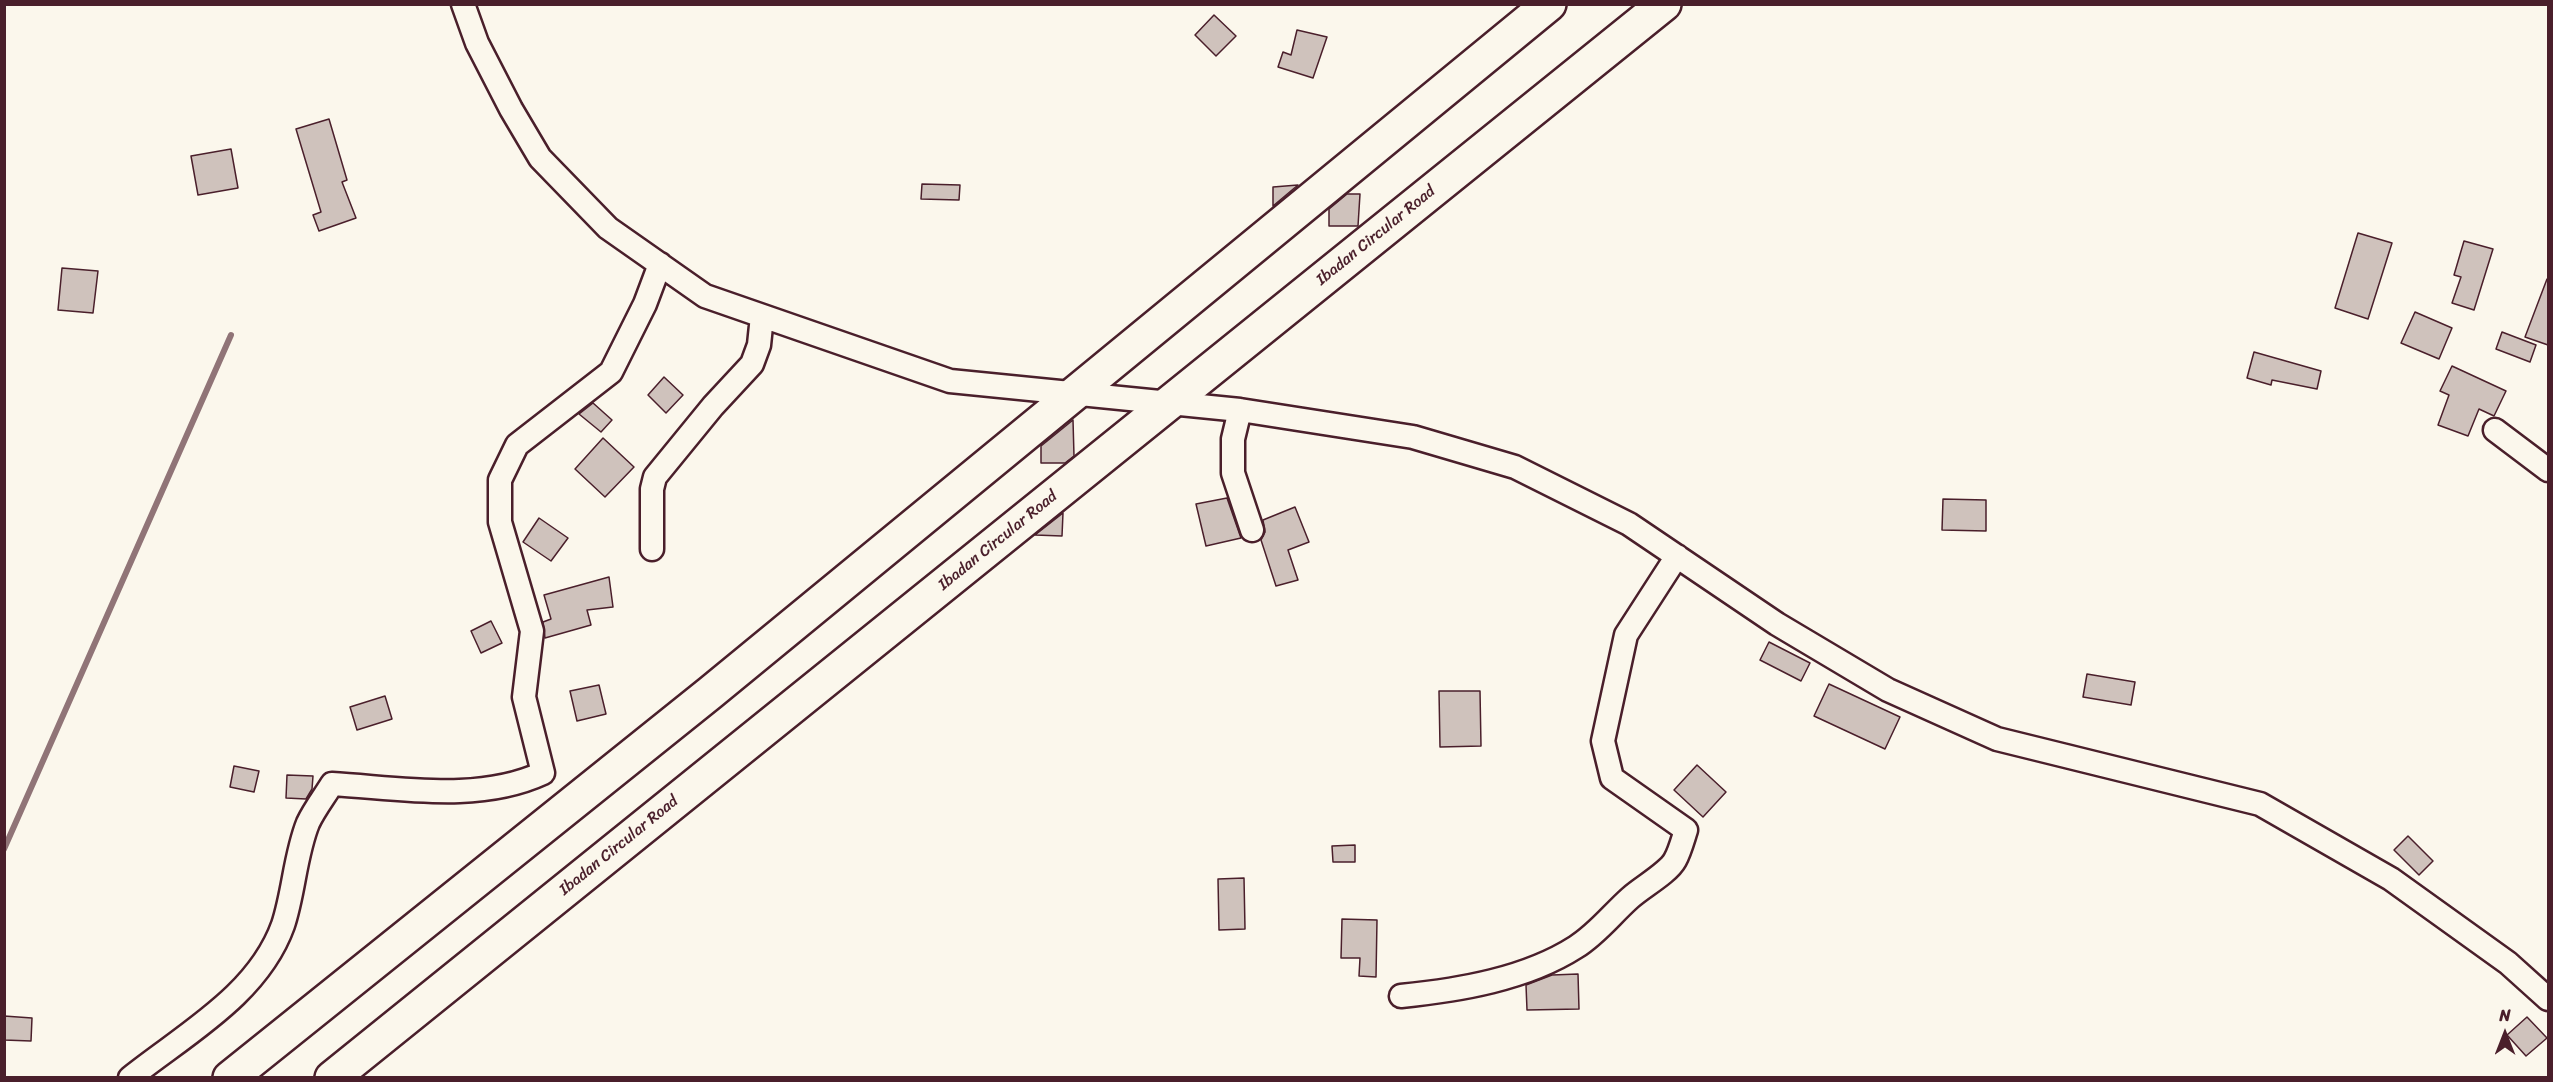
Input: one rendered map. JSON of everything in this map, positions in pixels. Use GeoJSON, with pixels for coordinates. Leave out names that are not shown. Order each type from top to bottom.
{"type":"FeatureCollection","features":[{"type":"Feature","properties":{"kind":"highway"},"geometry":{"type":"LineString","coordinates":[[230,1077],[719,686],[1549,4]]}},
{"type":"Feature","properties":{"kind":"highway","name":"Ibadan Circular Road"},"geometry":{"type":"LineString","coordinates":[[332,1077],[1664,4]]}},
{"type":"Feature","properties":{"kind":"street"},"geometry":{"type":"LineString","coordinates":[[463,4],[477,43],[506,100],[540,158],[608,228],[705,296],[950,381],[1240,410],[1413,437],[1515,467],[1629,524],[1777,624],[1888,690],[1997,739],[2260,804],[2391,879],[2508,963],[2548,999]]}},
{"type":"Feature","properties":{"kind":"street"},"geometry":{"type":"LineString","coordinates":[[130,1077],[202,1024],[247,984],[267,957],[283,926],[308,823],[332,784],[465,792],[522,783],[543,773],[524,697],[532,630],[500,522],[500,480],[517,445],[611,372],[645,304],[660,264]]}},
{"type":"Feature","properties":{"kind":"street"},"geometry":{"type":"LineString","coordinates":[[652,549],[652,489],[655,477],[713,406],[752,364],[759,345],[762,316]]}},
{"type":"Feature","properties":{"kind":"street"},"geometry":{"type":"LineString","coordinates":[[1240,410],[1233,439],[1233,473],[1252,530]]}},
{"type":"Feature","properties":{"kind":"street"},"geometry":{"type":"LineString","coordinates":[[2495,430],[2548,470]]}},
{"type":"Feature","properties":{"kind":"street"},"geometry":{"type":"LineString","coordinates":[[1401,996],[1428,993],[1494,979],[1544,964],[1577,946],[1675,861],[1686,830],[1612,778],[1603,741],[1626,635],[1677,556]]}},
{"type":"Feature","properties":{"kind":"building"},"geometry":{"type":"Polygon","coordinates":[[[1214,15],[1236,36],[1216,56],[1195,35],[1214,15]]]}},
{"type":"Feature","properties":{"kind":"building"},"geometry":{"type":"Polygon","coordinates":[[[1297,30],[1327,37],[1313,78],[1278,67],[1283,52],[1291,55],[1297,30]]]}},
{"type":"Feature","properties":{"kind":"building"},"geometry":{"type":"Polygon","coordinates":[[[329,119],[347,180],[342,182],[356,218],[319,231],[313,215],[321,212],[296,129],[329,119]]]}},
{"type":"Feature","properties":{"kind":"building"},"geometry":{"type":"Polygon","coordinates":[[[231,149],[238,188],[198,195],[191,156],[231,149]]]}},
{"type":"Feature","properties":{"kind":"building"},"geometry":{"type":"Polygon","coordinates":[[[922,184],[960,185],[959,200],[921,199],[922,184]]]}},
{"type":"Feature","properties":{"kind":"building"},"geometry":{"type":"Polygon","coordinates":[[[1298,185],[1273,206],[1273,187],[1298,185]]]}},
{"type":"Feature","properties":{"kind":"building"},"geometry":{"type":"Polygon","coordinates":[[[1347,194],[1360,194],[1358,226],[1329,226],[1329,209],[1347,194]]]}},
{"type":"Feature","properties":{"kind":"building"},"geometry":{"type":"Polygon","coordinates":[[[2358,233],[2392,243],[2368,319],[2335,308],[2358,233]]]}},
{"type":"Feature","properties":{"kind":"building"},"geometry":{"type":"Polygon","coordinates":[[[2464,241],[2493,249],[2474,310],[2452,303],[2461,277],[2454,275],[2464,241]]]}},
{"type":"Feature","properties":{"kind":"building"},"geometry":{"type":"Polygon","coordinates":[[[62,268],[98,271],[93,313],[58,310],[62,268]]]}},
{"type":"Feature","properties":{"kind":"building"},"geometry":{"type":"Polygon","coordinates":[[[2548,279],[2548,345],[2525,337],[2548,279]]]}},
{"type":"Feature","properties":{"kind":"building"},"geometry":{"type":"Polygon","coordinates":[[[2415,312],[2452,328],[2439,359],[2401,343],[2415,312]]]}},
{"type":"Feature","properties":{"kind":"building"},"geometry":{"type":"Polygon","coordinates":[[[2502,332],[2536,345],[2530,362],[2496,349],[2502,332]]]}},
{"type":"Feature","properties":{"kind":"building"},"geometry":{"type":"Polygon","coordinates":[[[2254,352],[2321,371],[2317,389],[2272,380],[2271,385],[2247,378],[2254,352]]]}},
{"type":"Feature","properties":{"kind":"building"},"geometry":{"type":"Polygon","coordinates":[[[2452,366],[2506,391],[2494,416],[2479,409],[2468,436],[2438,425],[2449,395],[2440,391],[2452,366]]]}},
{"type":"Feature","properties":{"kind":"building"},"geometry":{"type":"Polygon","coordinates":[[[664,377],[683,395],[666,413],[648,395],[664,377]]]}},
{"type":"Feature","properties":{"kind":"building"},"geometry":{"type":"Polygon","coordinates":[[[593,403],[612,420],[601,432],[579,414],[593,403]]]}},
{"type":"Feature","properties":{"kind":"building"},"geometry":{"type":"Polygon","coordinates":[[[1073,420],[1074,456],[1065,463],[1041,463],[1041,446],[1073,420]]]}},
{"type":"Feature","properties":{"kind":"building"},"geometry":{"type":"Polygon","coordinates":[[[603,438],[634,467],[605,497],[575,469],[603,438]]]}},
{"type":"Feature","properties":{"kind":"building"},"geometry":{"type":"Polygon","coordinates":[[[1227,498],[1241,538],[1206,546],[1196,504],[1227,498]]]}},
{"type":"Feature","properties":{"kind":"building"},"geometry":{"type":"Polygon","coordinates":[[[1943,499],[1986,500],[1986,531],[1942,530],[1943,499]]]}},
{"type":"Feature","properties":{"kind":"building"},"geometry":{"type":"Polygon","coordinates":[[[1295,507],[1309,542],[1288,550],[1298,580],[1276,586],[1261,540],[1265,532],[1263,520],[1295,507]]]}},
{"type":"Feature","properties":{"kind":"building"},"geometry":{"type":"Polygon","coordinates":[[[1063,513],[1062,536],[1035,535],[1063,513]]]}},
{"type":"Feature","properties":{"kind":"building"},"geometry":{"type":"Polygon","coordinates":[[[539,518],[568,538],[551,561],[523,542],[539,518]]]}},
{"type":"Feature","properties":{"kind":"building"},"geometry":{"type":"Polygon","coordinates":[[[609,577],[613,607],[587,610],[591,625],[545,638],[543,622],[551,619],[544,595],[609,577]]]}},
{"type":"Feature","properties":{"kind":"building"},"geometry":{"type":"Polygon","coordinates":[[[491,621],[502,643],[481,653],[471,631],[491,621]]]}},
{"type":"Feature","properties":{"kind":"building"},"geometry":{"type":"Polygon","coordinates":[[[1769,642],[1810,663],[1801,681],[1760,660],[1769,642]]]}},
{"type":"Feature","properties":{"kind":"building"},"geometry":{"type":"Polygon","coordinates":[[[2087,674],[2135,682],[2131,705],[2083,697],[2087,674]]]}},
{"type":"Feature","properties":{"kind":"building"},"geometry":{"type":"Polygon","coordinates":[[[1829,684],[1900,717],[1885,749],[1814,716],[1829,684]]]}},
{"type":"Feature","properties":{"kind":"building"},"geometry":{"type":"Polygon","coordinates":[[[599,685],[606,714],[577,721],[570,691],[599,685]]]}},
{"type":"Feature","properties":{"kind":"building"},"geometry":{"type":"Polygon","coordinates":[[[1439,691],[1480,691],[1481,746],[1440,747],[1439,691]]]}},
{"type":"Feature","properties":{"kind":"building"},"geometry":{"type":"Polygon","coordinates":[[[385,696],[392,719],[357,730],[350,707],[385,696]]]}},
{"type":"Feature","properties":{"kind":"building"},"geometry":{"type":"Polygon","coordinates":[[[1697,765],[1726,792],[1703,817],[1674,790],[1697,765]]]}},
{"type":"Feature","properties":{"kind":"building"},"geometry":{"type":"Polygon","coordinates":[[[234,766],[259,771],[254,792],[230,787],[234,766]]]}},
{"type":"Feature","properties":{"kind":"building"},"geometry":{"type":"Polygon","coordinates":[[[287,775],[313,776],[312,789],[306,799],[286,798],[287,775]]]}},
{"type":"Feature","properties":{"kind":"building"},"geometry":{"type":"Polygon","coordinates":[[[2408,836],[2433,861],[2419,875],[2394,850],[2408,836]]]}},
{"type":"Feature","properties":{"kind":"building"},"geometry":{"type":"Polygon","coordinates":[[[1355,845],[1355,862],[1333,862],[1332,846],[1355,845]]]}},
{"type":"Feature","properties":{"kind":"building"},"geometry":{"type":"Polygon","coordinates":[[[1244,878],[1245,929],[1219,930],[1218,879],[1244,878]]]}},
{"type":"Feature","properties":{"kind":"building"},"geometry":{"type":"Polygon","coordinates":[[[1342,919],[1377,920],[1376,977],[1359,976],[1360,958],[1341,958],[1342,919]]]}},
{"type":"Feature","properties":{"kind":"building"},"geometry":{"type":"Polygon","coordinates":[[[1578,974],[1579,1009],[1527,1010],[1526,985],[1552,975],[1578,974]]]}},
{"type":"Feature","properties":{"kind":"building"},"geometry":{"type":"Polygon","coordinates":[[[4,1016],[32,1018],[31,1041],[4,1040],[4,1016]]]}},
{"type":"Feature","properties":{"kind":"building"},"geometry":{"type":"Polygon","coordinates":[[[2527,1017],[2547,1038],[2526,1056],[2507,1035],[2527,1017]]]}},
{"type":"Feature","properties":{"kind":"waterway"},"geometry":{"type":"LineString","coordinates":[[4,849],[231,335]]}}]}
